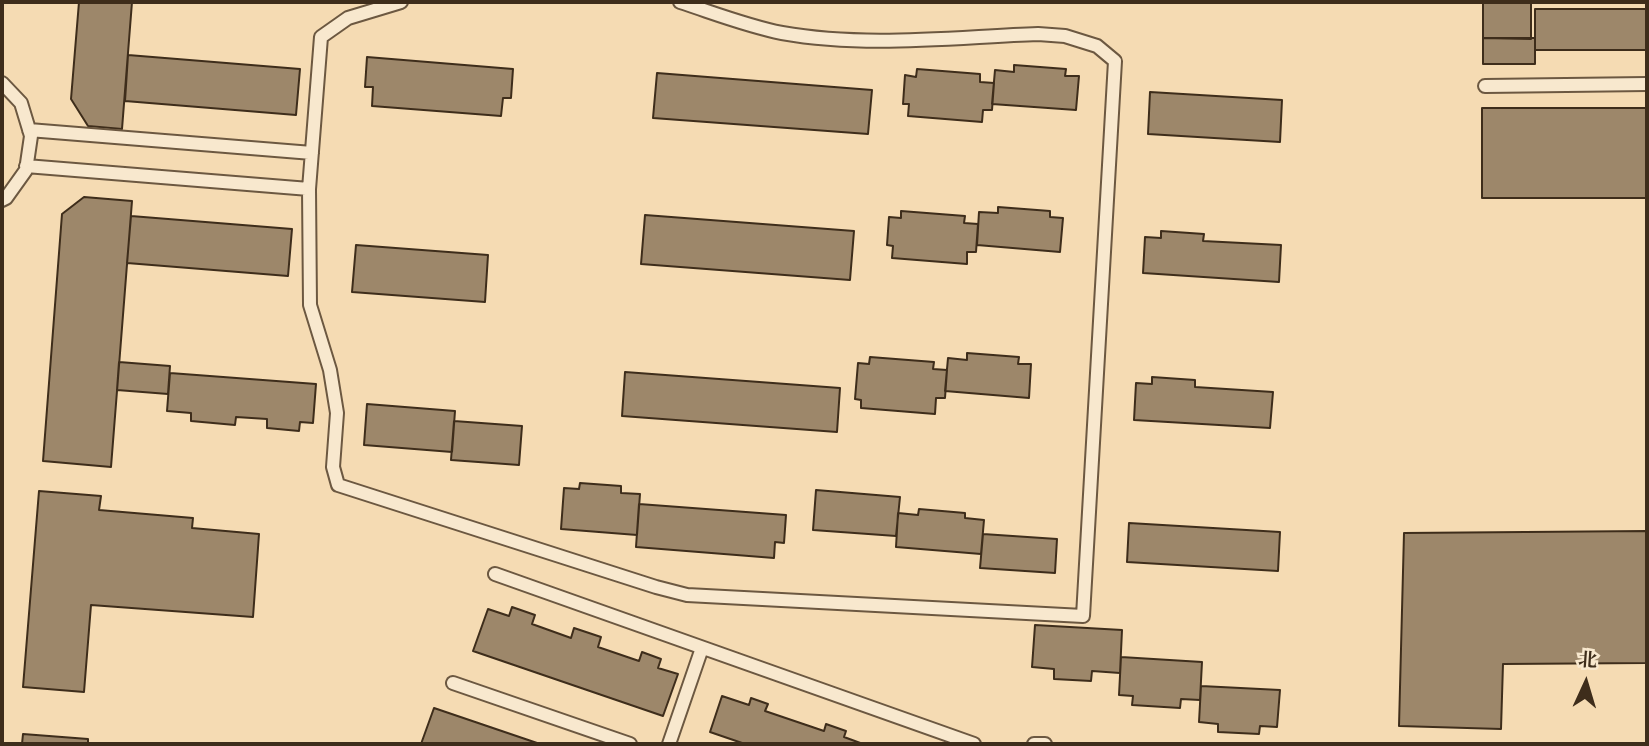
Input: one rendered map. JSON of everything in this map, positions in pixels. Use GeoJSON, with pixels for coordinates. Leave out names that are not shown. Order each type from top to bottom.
{"type":"FeatureCollection","features":[{"type":"Feature","properties":{"kind":"lane"},"geometry":{"type":"LineString","coordinates":[[401,2],[348,18],[321,37],[309,189],[310,305],[330,370],[337,413],[332,467],[338,485],[687,595],[1083,616],[1115,61],[1097,46],[1065,36],[1038,34],[879,40],[827,38],[782,33],[680,2]]}},
{"type":"Feature","properties":{"kind":"lane"},"geometry":{"type":"LineString","coordinates":[[2,83],[21,103],[31,136],[26,170],[2,200]]}},
{"type":"Feature","properties":{"kind":"lane"},"geometry":{"type":"LineString","coordinates":[[1485,86],[1647,84]]}},
{"type":"Feature","properties":{"kind":"lane"},"geometry":{"type":"LineString","coordinates":[[29,130],[312,153]]}},
{"type":"Feature","properties":{"kind":"lane"},"geometry":{"type":"LineString","coordinates":[[26,166],[309,189]]}},
{"type":"Feature","properties":{"kind":"lane"},"geometry":{"type":"LineString","coordinates":[[495,574],[974,744]]}},
{"type":"Feature","properties":{"kind":"lane"},"geometry":{"type":"LineString","coordinates":[[669,744],[702,648]]}},
{"type":"Feature","properties":{"kind":"lane"},"geometry":{"type":"LineString","coordinates":[[453,683],[630,744]]}},
{"type":"Feature","properties":{"kind":"lane"},"geometry":{"type":"LineString","coordinates":[[1034,744],[1045,744]]}},
{"type":"Feature","properties":{"kind":"building"},"geometry":{"type":"Polygon","coordinates":[[[79,2],[132,2],[122,129],[88,126],[71,99],[79,2]]]}},
{"type":"Feature","properties":{"kind":"building"},"geometry":{"type":"Polygon","coordinates":[[[1483,2],[1531,2],[1531,39],[1483,38],[1483,2]]]}},
{"type":"Feature","properties":{"kind":"building"},"geometry":{"type":"Polygon","coordinates":[[[1535,9],[1647,9],[1647,50],[1535,50],[1535,9]]]}},
{"type":"Feature","properties":{"kind":"building"},"geometry":{"type":"Polygon","coordinates":[[[1483,38],[1535,38],[1535,64],[1483,64],[1483,38]]]}},
{"type":"Feature","properties":{"kind":"building"},"geometry":{"type":"Polygon","coordinates":[[[128,55],[300,69],[296,115],[125,101],[128,55]]]}},
{"type":"Feature","properties":{"kind":"building"},"geometry":{"type":"Polygon","coordinates":[[[367,57],[513,69],[511,98],[503,98],[501,116],[372,106],[373,87],[365,87],[367,57]]]}},
{"type":"Feature","properties":{"kind":"building"},"geometry":{"type":"Polygon","coordinates":[[[1014,65],[1066,69],[1065,76],[1079,76],[1076,110],[992,104],[995,70],[1014,72],[1014,65]]]}},
{"type":"Feature","properties":{"kind":"building"},"geometry":{"type":"Polygon","coordinates":[[[917,69],[980,74],[980,82],[994,83],[992,110],[983,110],[982,122],[908,116],[909,104],[903,104],[905,75],[916,77],[917,69]]]}},
{"type":"Feature","properties":{"kind":"building"},"geometry":{"type":"Polygon","coordinates":[[[657,73],[872,90],[868,134],[653,118],[657,73]]]}},
{"type":"Feature","properties":{"kind":"building"},"geometry":{"type":"Polygon","coordinates":[[[1150,92],[1282,100],[1280,142],[1148,134],[1150,92]]]}},
{"type":"Feature","properties":{"kind":"building"},"geometry":{"type":"Polygon","coordinates":[[[1482,108],[1647,108],[1647,198],[1482,198],[1482,108]]]}},
{"type":"Feature","properties":{"kind":"building"},"geometry":{"type":"Polygon","coordinates":[[[84,197],[132,201],[111,467],[43,461],[62,214],[84,197]]]}},
{"type":"Feature","properties":{"kind":"building"},"geometry":{"type":"Polygon","coordinates":[[[998,207],[1050,211],[1050,217],[1063,218],[1060,252],[977,245],[979,212],[998,213],[998,207]]]}},
{"type":"Feature","properties":{"kind":"building"},"geometry":{"type":"Polygon","coordinates":[[[901,211],[965,216],[964,223],[978,224],[976,252],[967,252],[967,264],[892,258],[893,246],[887,245],[889,217],[901,218],[901,211]]]}},
{"type":"Feature","properties":{"kind":"building"},"geometry":{"type":"Polygon","coordinates":[[[645,215],[854,231],[850,280],[641,264],[645,215]]]}},
{"type":"Feature","properties":{"kind":"building"},"geometry":{"type":"Polygon","coordinates":[[[131,216],[292,229],[288,276],[127,263],[131,216]]]}},
{"type":"Feature","properties":{"kind":"building"},"geometry":{"type":"Polygon","coordinates":[[[1161,231],[1204,234],[1203,241],[1281,245],[1279,282],[1143,273],[1145,237],[1161,238],[1161,231]]]}},
{"type":"Feature","properties":{"kind":"building"},"geometry":{"type":"Polygon","coordinates":[[[356,245],[488,255],[485,302],[352,292],[356,245]]]}},
{"type":"Feature","properties":{"kind":"building"},"geometry":{"type":"Polygon","coordinates":[[[967,353],[1019,357],[1018,364],[1031,364],[1029,398],[945,391],[948,358],[967,360],[967,353]]]}},
{"type":"Feature","properties":{"kind":"building"},"geometry":{"type":"Polygon","coordinates":[[[870,357],[934,362],[933,369],[947,370],[945,398],[936,398],[935,414],[861,408],[861,400],[855,399],[858,363],[869,364],[870,357]]]}},
{"type":"Feature","properties":{"kind":"building"},"geometry":{"type":"Polygon","coordinates":[[[119,362],[170,366],[168,394],[117,390],[119,362]]]}},
{"type":"Feature","properties":{"kind":"building"},"geometry":{"type":"Polygon","coordinates":[[[625,372],[840,388],[837,432],[622,416],[625,372]]]}},
{"type":"Feature","properties":{"kind":"building"},"geometry":{"type":"Polygon","coordinates":[[[170,373],[316,384],[313,423],[300,422],[299,431],[267,428],[267,419],[236,417],[235,425],[191,421],[191,413],[167,411],[170,373]]]}},
{"type":"Feature","properties":{"kind":"building"},"geometry":{"type":"Polygon","coordinates":[[[1152,377],[1195,380],[1195,387],[1273,392],[1270,428],[1134,420],[1136,383],[1152,384],[1152,377]]]}},
{"type":"Feature","properties":{"kind":"building"},"geometry":{"type":"Polygon","coordinates":[[[367,404],[455,411],[452,452],[364,445],[367,404]]]}},
{"type":"Feature","properties":{"kind":"building"},"geometry":{"type":"Polygon","coordinates":[[[454,421],[522,426],[519,465],[451,460],[454,421]]]}},
{"type":"Feature","properties":{"kind":"building"},"geometry":{"type":"Polygon","coordinates":[[[580,483],[621,486],[621,493],[640,494],[637,535],[561,529],[564,488],[579,489],[580,483]]]}},
{"type":"Feature","properties":{"kind":"building"},"geometry":{"type":"Polygon","coordinates":[[[816,490],[900,497],[896,536],[813,530],[816,490]]]}},
{"type":"Feature","properties":{"kind":"building"},"geometry":{"type":"Polygon","coordinates":[[[39,491],[101,496],[99,510],[193,518],[192,528],[259,534],[253,617],[91,605],[84,692],[23,687],[39,491]]]}},
{"type":"Feature","properties":{"kind":"building"},"geometry":{"type":"Polygon","coordinates":[[[639,504],[786,515],[784,543],[775,542],[774,558],[636,547],[639,504]]]}},
{"type":"Feature","properties":{"kind":"building"},"geometry":{"type":"Polygon","coordinates":[[[919,509],[965,513],[965,518],[984,520],[981,554],[896,547],[898,513],[918,515],[919,509]]]}},
{"type":"Feature","properties":{"kind":"building"},"geometry":{"type":"Polygon","coordinates":[[[1129,523],[1280,532],[1278,571],[1127,562],[1129,523]]]}},
{"type":"Feature","properties":{"kind":"building"},"geometry":{"type":"Polygon","coordinates":[[[1647,531],[1647,663],[1503,664],[1501,729],[1399,726],[1404,533],[1647,531]]]}},
{"type":"Feature","properties":{"kind":"building"},"geometry":{"type":"Polygon","coordinates":[[[983,534],[1057,539],[1055,573],[980,568],[983,534]]]}},
{"type":"Feature","properties":{"kind":"building"},"geometry":{"type":"Polygon","coordinates":[[[512,607],[535,615],[532,624],[571,638],[574,628],[601,637],[598,647],[639,661],[642,652],[661,659],[658,668],[678,674],[663,716],[473,651],[488,609],[509,616],[512,607]]]}},
{"type":"Feature","properties":{"kind":"building"},"geometry":{"type":"Polygon","coordinates":[[[1035,625],[1122,630],[1120,673],[1092,671],[1091,681],[1054,679],[1054,669],[1032,667],[1035,625]]]}},
{"type":"Feature","properties":{"kind":"building"},"geometry":{"type":"Polygon","coordinates":[[[1121,657],[1202,662],[1200,700],[1181,699],[1180,708],[1132,705],[1133,696],[1119,695],[1121,657]]]}},
{"type":"Feature","properties":{"kind":"building"},"geometry":{"type":"Polygon","coordinates":[[[1201,686],[1280,690],[1277,727],[1260,726],[1259,734],[1218,732],[1218,724],[1199,722],[1201,686]]]}},
{"type":"Feature","properties":{"kind":"building"},"geometry":{"type":"Polygon","coordinates":[[[722,696],[749,705],[751,698],[768,704],[765,711],[824,731],[826,724],[846,731],[844,737],[863,744],[745,744],[710,732],[722,696]]]}},
{"type":"Feature","properties":{"kind":"building"},"geometry":{"type":"Polygon","coordinates":[[[434,708],[540,744],[421,744],[434,708]]]}},
{"type":"Feature","properties":{"kind":"building"},"geometry":{"type":"Polygon","coordinates":[[[23,734],[88,739],[88,744],[22,744],[23,734]]]}}]}
